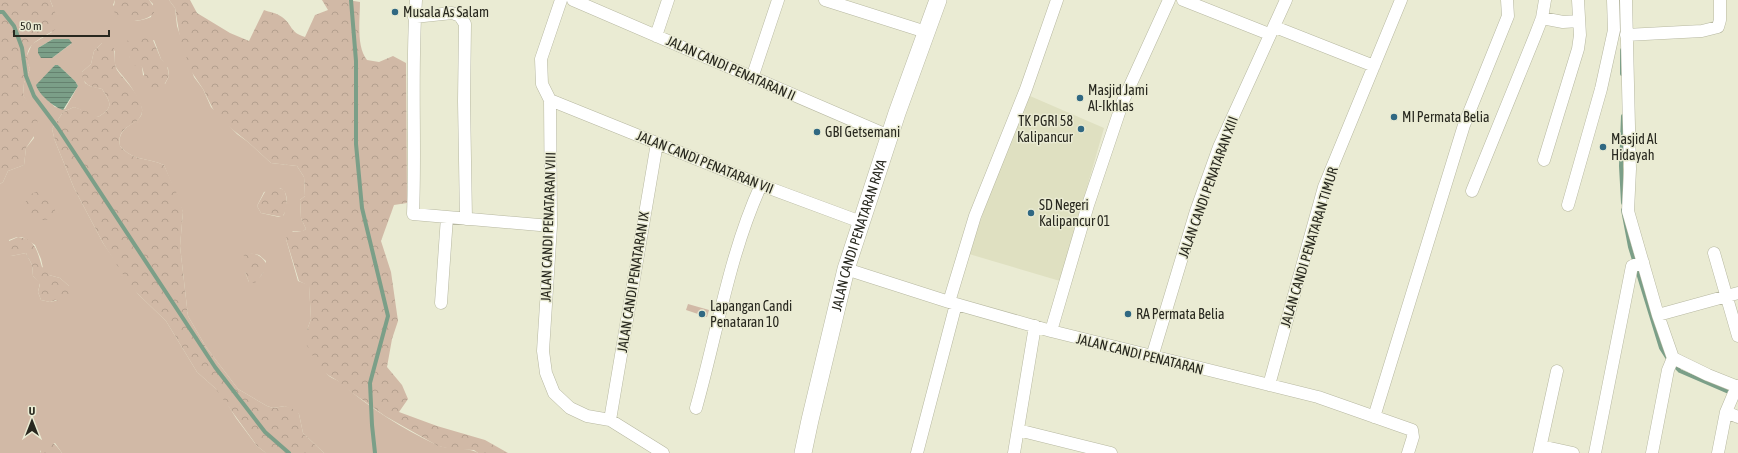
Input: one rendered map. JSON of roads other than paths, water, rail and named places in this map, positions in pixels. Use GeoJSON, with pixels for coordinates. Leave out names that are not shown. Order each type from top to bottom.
{"type":"FeatureCollection","features":[{"type":"Feature","properties":{"kind":"main road","name":"JALAN CANDI PENATARAN RAYA"},"geometry":{"type":"LineString","coordinates":[[804,453],[810,420],[846,269],[889,136],[938,0]]}},
{"type":"Feature","properties":{"kind":"street"},"geometry":{"type":"LineString","coordinates":[[416,0],[414,17],[412,97],[415,174],[413,214],[551,226]]}},
{"type":"Feature","properties":{"kind":"street","name":"JALAN CANDI PENATARAN VIII"},"geometry":{"type":"LineString","coordinates":[[561,0],[541,59],[542,84],[550,100],[551,226],[543,350],[546,373],[554,393],[570,408],[587,416],[610,420]]}},
{"type":"Feature","properties":{"kind":"street","name":"JALAN CANDI PENATARAN II"},"geometry":{"type":"LineString","coordinates":[[573,0],[889,136]]}},
{"type":"Feature","properties":{"kind":"street"},"geometry":{"type":"LineString","coordinates":[[656,36],[668,0]]}},
{"type":"Feature","properties":{"kind":"street"},"geometry":{"type":"LineString","coordinates":[[752,78],[778,0]]}},
{"type":"Feature","properties":{"kind":"street"},"geometry":{"type":"LineString","coordinates":[[825,0],[926,32]]}},
{"type":"Feature","properties":{"kind":"street"},"geometry":{"type":"LineString","coordinates":[[917,453],[975,216],[1026,89],[1056,0]]}},
{"type":"Feature","properties":{"kind":"street"},"geometry":{"type":"LineString","coordinates":[[1051,331],[1088,205],[1123,101],[1169,0]]}},
{"type":"Feature","properties":{"kind":"street"},"geometry":{"type":"LineString","coordinates":[[1183,0],[1374,66]]}},
{"type":"Feature","properties":{"kind":"street","name":"JALAN CANDI PENATARAN XIII"},"geometry":{"type":"LineString","coordinates":[[1152,357],[1204,190],[1219,147],[1286,0]]}},
{"type":"Feature","properties":{"kind":"street","name":"JALAN CANDI PENATARAN TIMUR"},"geometry":{"type":"LineString","coordinates":[[1269,385],[1324,187],[1401,0]]}},
{"type":"Feature","properties":{"kind":"street"},"geometry":{"type":"LineString","coordinates":[[1374,416],[1464,125],[1508,16],[1507,0]]}},
{"type":"Feature","properties":{"kind":"street"},"geometry":{"type":"LineString","coordinates":[[1472,191],[1542,18],[1545,0]]}},
{"type":"Feature","properties":{"kind":"street"},"geometry":{"type":"LineString","coordinates":[[1544,160],[1578,49],[1580,35],[1578,0]]}},
{"type":"Feature","properties":{"kind":"street"},"geometry":{"type":"LineString","coordinates":[[1568,205],[1601,90],[1614,30],[1613,0]]}},
{"type":"Feature","properties":{"kind":"street"},"geometry":{"type":"LineString","coordinates":[[1626,0],[1630,169],[1628,211],[1638,264],[1658,315],[1671,363],[1652,453]]}},
{"type":"Feature","properties":{"kind":"street"},"geometry":{"type":"LineString","coordinates":[[1626,35],[1702,31],[1718,27],[1720,20],[1720,0]]}},
{"type":"Feature","properties":{"kind":"street"},"geometry":{"type":"LineString","coordinates":[[414,17],[452,13],[460,16],[466,24],[464,101],[466,219]]}},
{"type":"Feature","properties":{"kind":"street"},"geometry":{"type":"LineString","coordinates":[[1542,18],[1563,22],[1579,20]]}},
{"type":"Feature","properties":{"kind":"street","name":"JALAN CANDI PENATARAN VII"},"geometry":{"type":"LineString","coordinates":[[550,100],[761,185],[861,222]]}},
{"type":"Feature","properties":{"kind":"street","name":"JALAN CANDI PENATARAN IX"},"geometry":{"type":"LineString","coordinates":[[610,420],[657,143]]}},
{"type":"Feature","properties":{"kind":"street"},"geometry":{"type":"LineString","coordinates":[[696,408],[735,257],[752,206],[761,185]]}},
{"type":"Feature","properties":{"kind":"street"},"geometry":{"type":"LineString","coordinates":[[441,303],[447,218]]}},
{"type":"Feature","properties":{"kind":"street"},"geometry":{"type":"LineString","coordinates":[[1714,253],[1732,294],[1738,336]]}},
{"type":"Feature","properties":{"kind":"street"},"geometry":{"type":"LineString","coordinates":[[1595,453],[1638,264]]}},
{"type":"Feature","properties":{"kind":"street","name":"JALAN CANDI PENATARAN"},"geometry":{"type":"LineString","coordinates":[[846,269],[953,303],[1051,331],[1318,397],[1412,430],[1413,436],[1408,453]]}},
{"type":"Feature","properties":{"kind":"street"},"geometry":{"type":"LineString","coordinates":[[1658,315],[1732,294]]}},
{"type":"Feature","properties":{"kind":"street"},"geometry":{"type":"LineString","coordinates":[[1014,453],[1035,326]]}},
{"type":"Feature","properties":{"kind":"street"},"geometry":{"type":"LineString","coordinates":[[1671,363],[1708,375],[1733,395],[1738,417]]}},
{"type":"Feature","properties":{"kind":"street"},"geometry":{"type":"LineString","coordinates":[[1557,371],[1540,449],[1573,453]]}},
{"type":"Feature","properties":{"kind":"street"},"geometry":{"type":"LineString","coordinates":[[1718,453],[1733,395]]}},
{"type":"Feature","properties":{"kind":"street"},"geometry":{"type":"LineString","coordinates":[[610,420],[662,453]]}},
{"type":"Feature","properties":{"kind":"street"},"geometry":{"type":"LineString","coordinates":[[795,453],[810,420]]}},
{"type":"Feature","properties":{"kind":"street"},"geometry":{"type":"LineString","coordinates":[[1018,430],[1111,453]]}},
{"type":"Feature","properties":{"kind":"waterway"},"geometry":{"type":"LineString","coordinates":[[351,0],[356,61],[356,144],[362,208],[388,316],[370,383],[375,453]]}},
{"type":"Feature","properties":{"kind":"waterway"},"geometry":{"type":"LineString","coordinates":[[0,12],[3,12],[14,26],[22,48],[26,76],[34,96],[58,128],[215,367],[265,432],[289,453]]}},
{"type":"Feature","properties":{"kind":"waterway"},"geometry":{"type":"LineString","coordinates":[[1622,50],[1622,74]]}},
{"type":"Feature","properties":{"kind":"waterway"},"geometry":{"type":"LineString","coordinates":[[1623,116],[1621,166],[1623,203]]}},
{"type":"Feature","properties":{"kind":"waterway"},"geometry":{"type":"LineString","coordinates":[[1623,210],[1630,247],[1661,348],[1668,359],[1680,371],[1731,393]]}},
{"type":"Feature","properties":{"kind":"place","name":"Musala As Salam"},"geometry":{"type":"Point","coordinates":[395,12]}},
{"type":"Feature","properties":{"kind":"place","name":"Masjid Jami Al-Ikhlas"},"geometry":{"type":"Point","coordinates":[1080,98]}},
{"type":"Feature","properties":{"kind":"place","name":"MI Permata Belia"},"geometry":{"type":"Point","coordinates":[1394,117]}},
{"type":"Feature","properties":{"kind":"place","name":"TK PGRI 58 Kalipancur"},"geometry":{"type":"Point","coordinates":[1081,129]}},
{"type":"Feature","properties":{"kind":"place","name":"GBI Getsemani"},"geometry":{"type":"Point","coordinates":[817,132]}},
{"type":"Feature","properties":{"kind":"place","name":"Masjid Al Hidayah"},"geometry":{"type":"Point","coordinates":[1603,147]}},
{"type":"Feature","properties":{"kind":"place","name":"SD Negeri Kalipancur 01"},"geometry":{"type":"Point","coordinates":[1031,213]}},
{"type":"Feature","properties":{"kind":"place","name":"Lapangan Candi Penataran 10"},"geometry":{"type":"Point","coordinates":[702,314]}},
{"type":"Feature","properties":{"kind":"place","name":"RA Permata Belia"},"geometry":{"type":"Point","coordinates":[1128,314]}}]}
